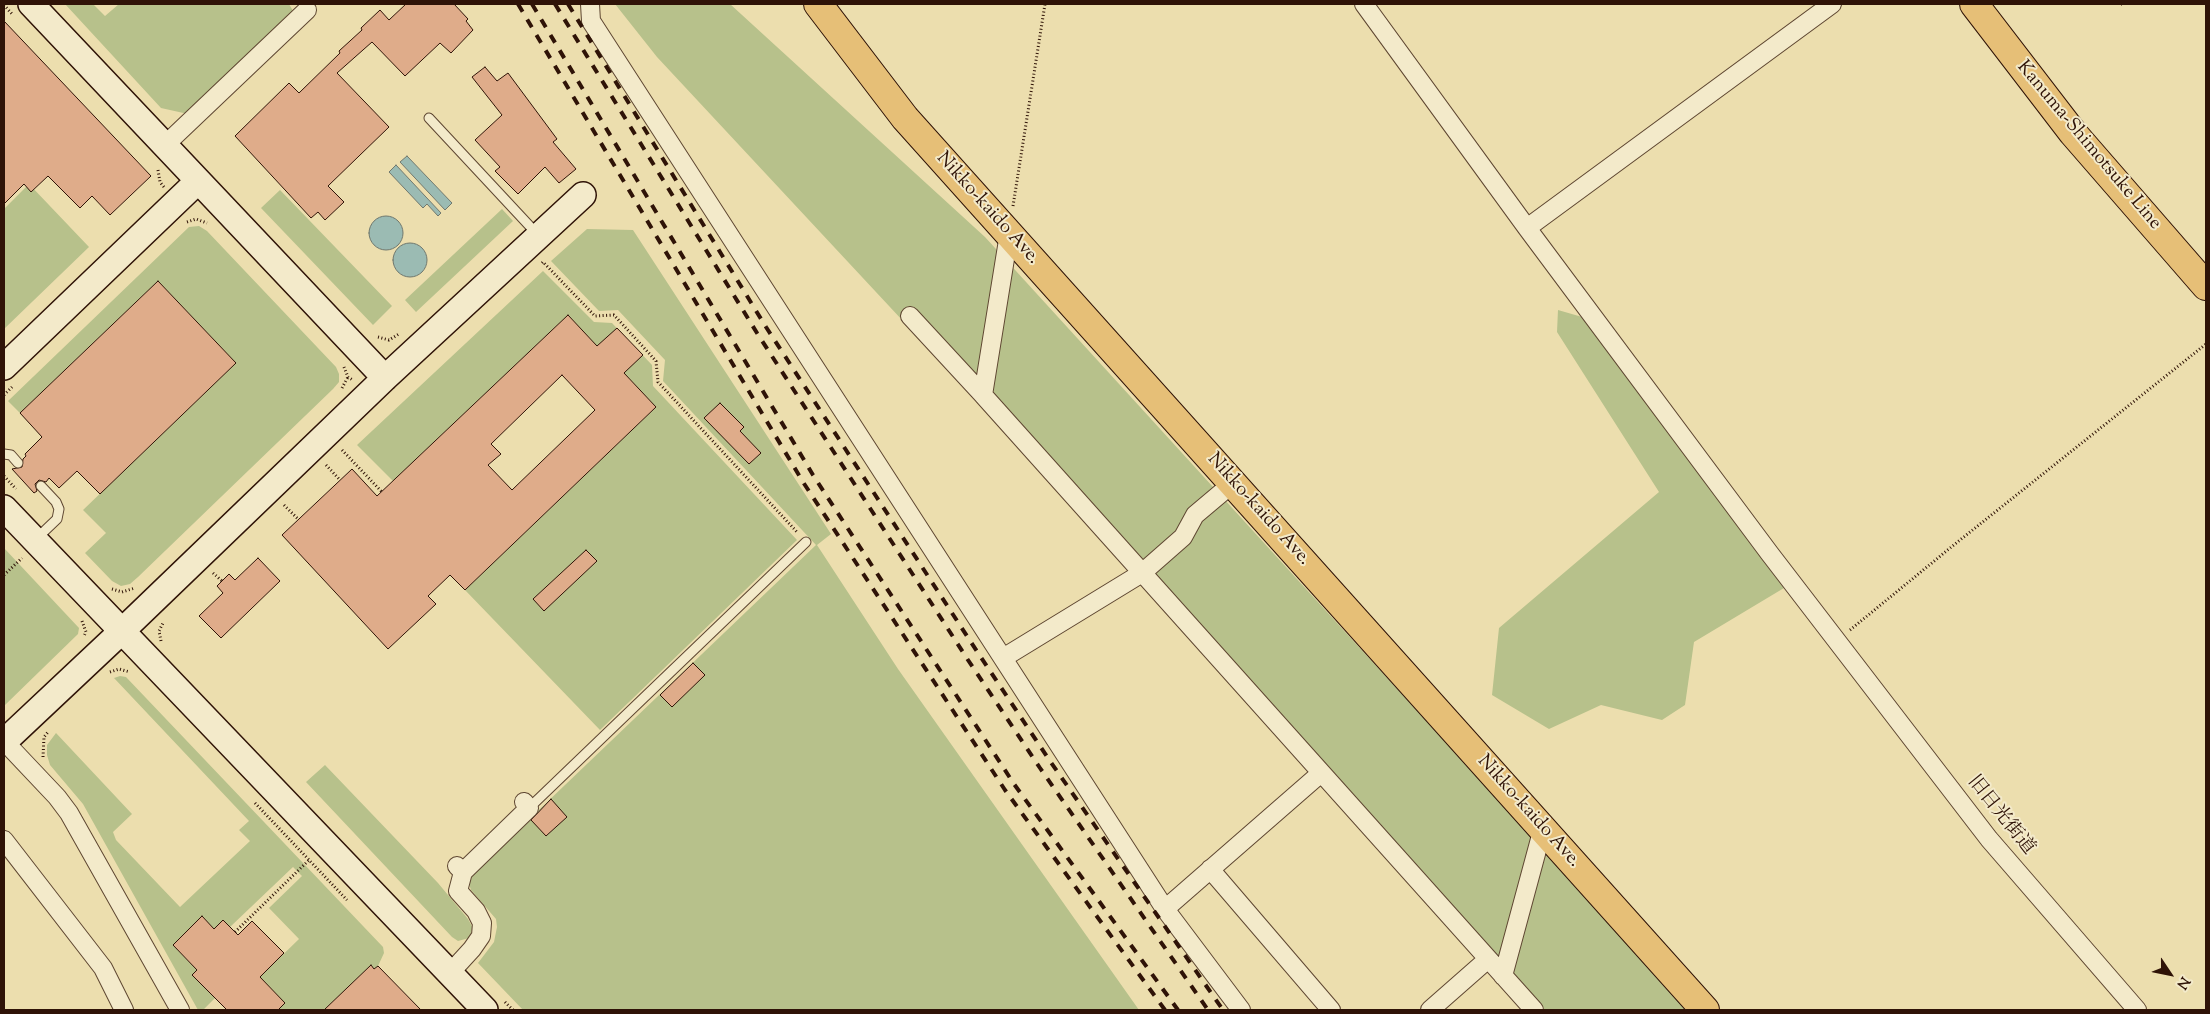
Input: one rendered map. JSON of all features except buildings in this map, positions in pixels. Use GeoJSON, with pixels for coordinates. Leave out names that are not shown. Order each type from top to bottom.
{"type":"FeatureCollection","features":[{"type":"Feature","properties":{"kind":"main road","name":"Nikko-kaido Ave."},"geometry":{"type":"LineString","coordinates":[[818,4],[905,118],[1705,1010]]}},
{"type":"Feature","properties":{"kind":"main road","name":"Kanuma-Shimotsuke Line"},"geometry":{"type":"LineString","coordinates":[[1974,4],[2073,134],[2206,286]]}},
{"type":"Feature","properties":{"kind":"street"},"geometry":{"type":"LineString","coordinates":[[31,4],[385,378]]}},
{"type":"Feature","properties":{"kind":"street"},"geometry":{"type":"LineString","coordinates":[[590,4],[591,21],[1003,658],[1165,908],[1241,1010]]}},
{"type":"Feature","properties":{"kind":"street","name":"旧日光街道"},"geometry":{"type":"LineString","coordinates":[[1364,4],[1527,228],[1770,554],[1989,839],[2138,1010]]}},
{"type":"Feature","properties":{"kind":"street"},"geometry":{"type":"LineString","coordinates":[[1527,228],[1832,4]]}},
{"type":"Feature","properties":{"kind":"street"},"geometry":{"type":"LineString","coordinates":[[164,146],[307,10]]}},
{"type":"Feature","properties":{"kind":"street"},"geometry":{"type":"LineString","coordinates":[[4,367],[198,181]]}},
{"type":"Feature","properties":{"kind":"street"},"geometry":{"type":"LineString","coordinates":[[180,1010],[69,813],[4,741],[122,631],[385,378],[583,195]]}},
{"type":"Feature","properties":{"kind":"street"},"geometry":{"type":"LineString","coordinates":[[982,395],[1009,234]]}},
{"type":"Feature","properties":{"kind":"street"},"geometry":{"type":"LineString","coordinates":[[910,316],[1534,1010]]}},
{"type":"Feature","properties":{"kind":"street"},"geometry":{"type":"LineString","coordinates":[[1003,658],[1142,573],[1184,537],[1196,515],[1233,483]]}},
{"type":"Feature","properties":{"kind":"street"},"geometry":{"type":"LineString","coordinates":[[13,502],[28,549],[122,631],[450,973],[493,1004]]}},
{"type":"Feature","properties":{"kind":"street"},"geometry":{"type":"LineString","coordinates":[[1165,908],[1321,773]]}},
{"type":"Feature","properties":{"kind":"street"},"geometry":{"type":"LineString","coordinates":[[450,973],[481,936],[482,923],[476,911],[458,891],[460,869],[526,805]]}},
{"type":"Feature","properties":{"kind":"street"},"geometry":{"type":"LineString","coordinates":[[1503,976],[1543,828]]}},
{"type":"Feature","properties":{"kind":"street"},"geometry":{"type":"LineString","coordinates":[[4,840],[103,968],[124,1010]]}},
{"type":"Feature","properties":{"kind":"street"},"geometry":{"type":"LineString","coordinates":[[1210,870],[1331,1010]]}},
{"type":"Feature","properties":{"kind":"street"},"geometry":{"type":"LineString","coordinates":[[1430,1010],[1488,959]]}},
{"type":"Feature","properties":{"kind":"lane"},"geometry":{"type":"LineString","coordinates":[[430,118],[538,235]]}},
{"type":"Feature","properties":{"kind":"lane"},"geometry":{"type":"LineString","coordinates":[[4,454],[11,455],[18,463]]}},
{"type":"Feature","properties":{"kind":"lane"},"geometry":{"type":"LineString","coordinates":[[28,549],[57,519],[59,509],[56,502],[41,486]]}},
{"type":"Feature","properties":{"kind":"lane"},"geometry":{"type":"LineString","coordinates":[[526,805],[806,542]]}},
{"type":"Feature","properties":{"kind":"path"},"geometry":{"type":"LineString","coordinates":[[1009,234],[1045,4]]}},
{"type":"Feature","properties":{"kind":"path"},"geometry":{"type":"LineString","coordinates":[[157,187],[160,182]]}},
{"type":"Feature","properties":{"kind":"path"},"geometry":{"type":"LineString","coordinates":[[196,219],[206,222]]}},
{"type":"Feature","properties":{"kind":"path"},"geometry":{"type":"LineString","coordinates":[[536,268],[543,262],[595,316],[614,316],[656,361],[658,382],[806,542]]}},
{"type":"Feature","properties":{"kind":"path"},"geometry":{"type":"LineString","coordinates":[[375,335],[380,339],[389,340],[401,333]]}},
{"type":"Feature","properties":{"kind":"path"},"geometry":{"type":"LineString","coordinates":[[1838,641],[1954,544],[2206,344]]}},
{"type":"Feature","properties":{"kind":"path"},"geometry":{"type":"LineString","coordinates":[[339,393],[348,377]]}},
{"type":"Feature","properties":{"kind":"path"},"geometry":{"type":"LineString","coordinates":[[337,455],[349,443]]}},
{"type":"Feature","properties":{"kind":"path"},"geometry":{"type":"LineString","coordinates":[[342,450],[382,492]]}},
{"type":"Feature","properties":{"kind":"path"},"geometry":{"type":"LineString","coordinates":[[319,472],[331,460]]}},
{"type":"Feature","properties":{"kind":"path"},"geometry":{"type":"LineString","coordinates":[[326,465],[340,480]]}},
{"type":"Feature","properties":{"kind":"path"},"geometry":{"type":"LineString","coordinates":[[4,476],[13,502]]}},
{"type":"Feature","properties":{"kind":"path"},"geometry":{"type":"LineString","coordinates":[[277,512],[291,498]]}},
{"type":"Feature","properties":{"kind":"path"},"geometry":{"type":"LineString","coordinates":[[284,505],[298,519]]}},
{"type":"Feature","properties":{"kind":"path"},"geometry":{"type":"LineString","coordinates":[[4,575],[28,549]]}},
{"type":"Feature","properties":{"kind":"path"},"geometry":{"type":"LineString","coordinates":[[206,580],[214,573],[222,581]]}},
{"type":"Feature","properties":{"kind":"path"},"geometry":{"type":"LineString","coordinates":[[105,582],[111,589],[122,592],[134,589],[141,582]]}},
{"type":"Feature","properties":{"kind":"path"},"geometry":{"type":"LineString","coordinates":[[164,621],[159,631],[160,640],[167,648]]}},
{"type":"Feature","properties":{"kind":"path"},"geometry":{"type":"LineString","coordinates":[[107,674],[119,668],[129,671],[136,678]]}},
{"type":"Feature","properties":{"kind":"path"},"geometry":{"type":"LineString","coordinates":[[44,760],[42,754],[44,737],[53,725]]}},
{"type":"Feature","properties":{"kind":"path"},"geometry":{"type":"LineString","coordinates":[[252,800],[350,903]]}},
{"type":"Feature","properties":{"kind":"path"},"geometry":{"type":"LineString","coordinates":[[235,932],[309,860]]}},
{"type":"Feature","properties":{"kind":"path"},"geometry":{"type":"LineString","coordinates":[[493,1004],[513,1010]]}},
{"type":"Feature","properties":{"kind":"green space"},"geometry":{"type":"Polygon","coordinates":[[[65,4],[93,4],[105,16],[119,4],[289,4],[293,11],[288,20],[188,114],[161,108],[65,4]]]}},
{"type":"Feature","properties":{"kind":"green space"},"geometry":{"type":"Polygon","coordinates":[[[615,4],[730,4],[985,237],[1690,1010],[1545,1010],[657,57],[615,4]]]}},
{"type":"Feature","properties":{"kind":"green space"},"geometry":{"type":"Polygon","coordinates":[[[29,184],[89,247],[4,329],[4,209],[29,184]]]}},
{"type":"Feature","properties":{"kind":"green space"},"geometry":{"type":"Polygon","coordinates":[[[280,190],[392,306],[373,325],[261,208],[280,190]]]}},
{"type":"Feature","properties":{"kind":"green space"},"geometry":{"type":"Polygon","coordinates":[[[502,209],[513,221],[416,312],[405,300],[502,209]]]}},
{"type":"Feature","properties":{"kind":"green space"},"geometry":{"type":"Polygon","coordinates":[[[199,226],[207,231],[336,367],[339,374],[339,382],[138,577],[130,584],[121,586],[112,581],[85,553],[106,533],[83,510],[236,363],[158,281],[20,413],[8,401],[189,227],[199,226]]]}},
{"type":"Feature","properties":{"kind":"green space"},"geometry":{"type":"Polygon","coordinates":[[[587,229],[633,230],[831,534],[817,545],[898,669],[1139,1010],[523,1010],[478,963],[494,942],[497,927],[496,919],[471,890],[469,884],[474,872],[816,545],[663,381],[665,360],[618,310],[599,311],[551,261],[587,229]]]}},
{"type":"Feature","properties":{"kind":"green space"},"geometry":{"type":"Polygon","coordinates":[[[543,271],[594,322],[612,323],[652,365],[653,386],[797,540],[600,730],[465,590],[656,407],[629,378],[572,366],[595,344],[568,315],[393,481],[357,445],[543,271]]]}},
{"type":"Feature","properties":{"kind":"green space"},"geometry":{"type":"Polygon","coordinates":[[[1558,310],[1589,319],[1748,532],[1784,588],[1694,642],[1685,705],[1662,720],[1601,705],[1549,729],[1492,695],[1499,628],[1659,492],[1557,332],[1558,310]]]}},
{"type":"Feature","properties":{"kind":"green space"},"geometry":{"type":"Polygon","coordinates":[[[4,548],[79,628],[78,634],[4,706],[4,548]]]}},
{"type":"Feature","properties":{"kind":"green space"},"geometry":{"type":"Polygon","coordinates":[[[126,677],[383,947],[384,953],[378,966],[374,969],[371,966],[324,1010],[278,1010],[285,1003],[260,977],[299,939],[269,908],[302,876],[293,867],[230,927],[223,920],[214,929],[202,917],[173,945],[197,970],[192,975],[215,998],[203,1010],[198,1010],[83,804],[50,765],[47,745],[56,733],[132,814],[113,832],[116,840],[180,907],[250,841],[239,830],[249,821],[114,678],[126,677]]]}},
{"type":"Feature","properties":{"kind":"green space"},"geometry":{"type":"Polygon","coordinates":[[[325,765],[438,883],[468,919],[473,928],[469,938],[458,941],[452,937],[306,782],[325,765]]]}},
{"type":"Feature","properties":{"kind":"water"},"geometry":{"type":"Polygon","coordinates":[[[407,156],[452,203],[445,210],[400,162],[407,156]]]}},
{"type":"Feature","properties":{"kind":"water"},"geometry":{"type":"Polygon","coordinates":[[[396,165],[441,213],[438,216],[427,204],[423,208],[389,172],[396,165]]]}},
{"type":"Feature","properties":{"kind":"water"},"geometry":{"type":"Polygon","coordinates":[[[386,216],[393,217],[398,221],[402,226],[402,240],[398,245],[393,249],[386,250],[379,249],[374,245],[370,240],[369,233],[370,226],[374,221],[379,217],[386,216]]]}},
{"type":"Feature","properties":{"kind":"water"},"geometry":{"type":"Polygon","coordinates":[[[410,243],[417,244],[422,248],[426,253],[426,267],[422,272],[417,276],[410,277],[403,276],[398,272],[394,267],[393,260],[394,253],[398,248],[403,244],[410,243]]]}},
{"type":"Feature","properties":{"kind":"railway"},"geometry":{"type":"LineString","coordinates":[[518,4],[803,482],[1005,790],[1165,1010]]}},
{"type":"Feature","properties":{"kind":"railway"},"geometry":{"type":"LineString","coordinates":[[532,4],[813,475],[1014,784],[1178,1010]]}},
{"type":"Feature","properties":{"kind":"railway"},"geometry":{"type":"LineString","coordinates":[[555,4],[757,333],[968,660],[1040,768],[1208,1010]]}},
{"type":"Feature","properties":{"kind":"railway"},"geometry":{"type":"LineString","coordinates":[[568,4],[766,327],[978,653],[1050,761],[1223,1010]]}}]}
